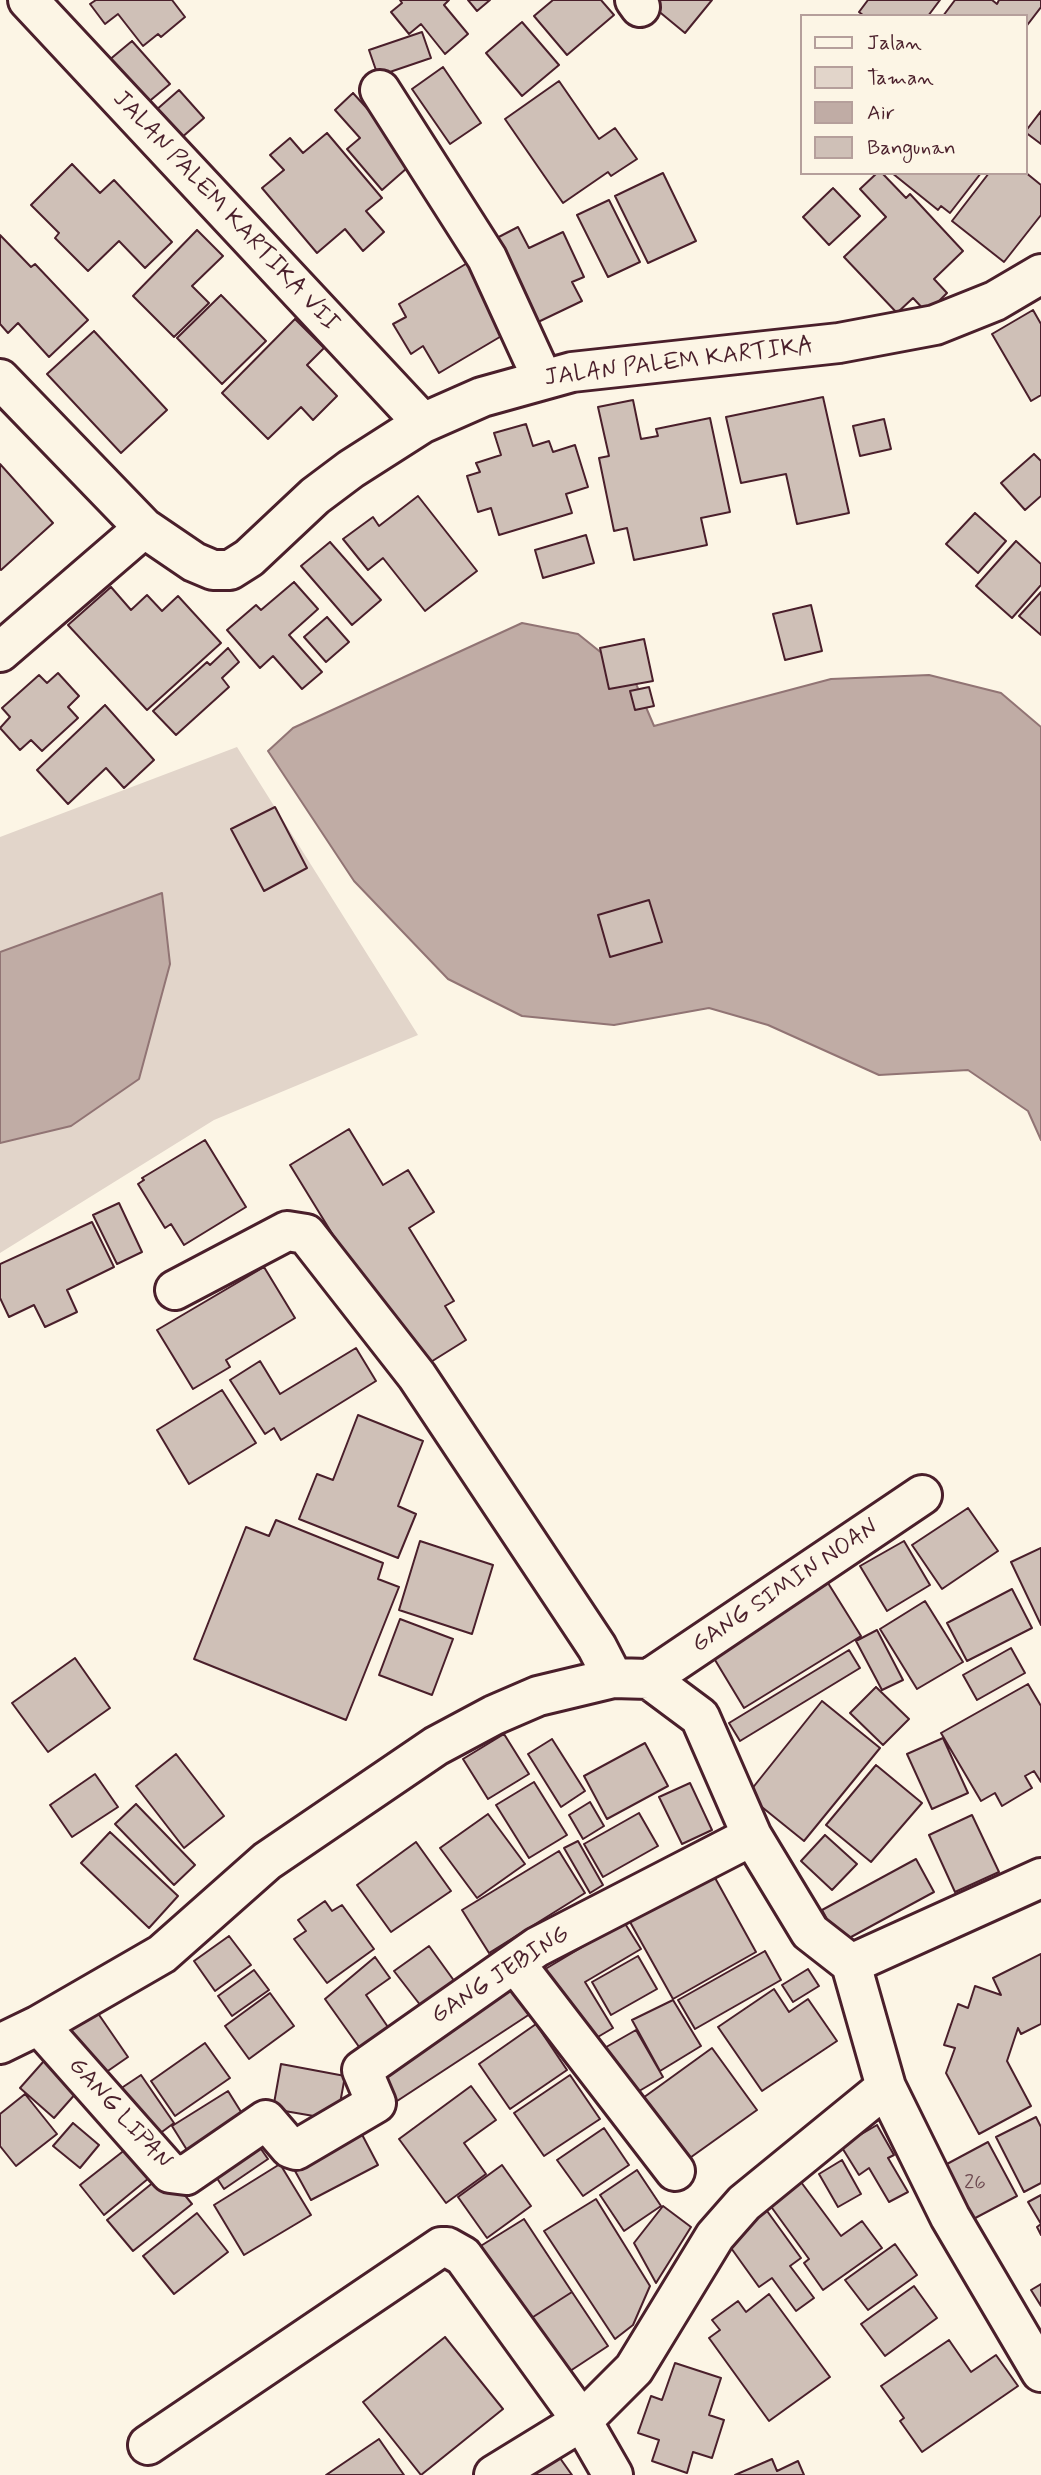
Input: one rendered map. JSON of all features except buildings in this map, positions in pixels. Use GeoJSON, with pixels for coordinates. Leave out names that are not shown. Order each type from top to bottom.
{"type":"FeatureCollection","features":[{"type":"Feature","properties":{"kind":"street","name":"JALAN PALEM KARTIKA VII"},"geometry":{"type":"LineString","coordinates":[[28,0],[423,423]]}},
{"type":"Feature","properties":{"kind":"street"},"geometry":{"type":"LineString","coordinates":[[380,90],[488,258],[542,378]]}},
{"type":"Feature","properties":{"kind":"street","name":"JALAN PALEM KARTIKA"},"geometry":{"type":"LineString","coordinates":[[144,528],[194,562],[213,570],[230,570],[249,558],[315,496],[423,423],[482,397],[542,378],[572,372],[839,343],[935,325],[995,301],[1041,274]]}},
{"type":"Feature","properties":{"kind":"street"},"geometry":{"type":"LineString","coordinates":[[0,379],[144,528],[0,652]]}},
{"type":"Feature","properties":{"kind":"street"},"geometry":{"type":"LineString","coordinates":[[175,1290],[287,1231],[306,1234],[417,1376],[597,1647],[631,1679],[700,1717],[752,1836],[810,1932],[850,1964],[886,2087],[950,2217],[1041,2372]]}},
{"type":"Feature","properties":{"kind":"street","name":"GANG SIMIN NOAN"},"geometry":{"type":"LineString","coordinates":[[631,1679],[922,1495]]}},
{"type":"Feature","properties":{"kind":"street"},"geometry":{"type":"LineString","coordinates":[[0,2044],[39,2025],[162,1954],[197,1926],[267,1861],[436,1746],[494,1715],[538,1696],[631,1679]]}},
{"type":"Feature","properties":{"kind":"street","name":"GANG JEBING"},"geometry":{"type":"LineString","coordinates":[[376,2101],[362,2070],[537,1947],[752,1836]]}},
{"type":"Feature","properties":{"kind":"street"},"geometry":{"type":"LineString","coordinates":[[850,1964],[1041,1878]]}},
{"type":"Feature","properties":{"kind":"street"},"geometry":{"type":"LineString","coordinates":[[514,1963],[676,2171]]}},
{"type":"Feature","properties":{"kind":"street","name":"GANG LIPAN"},"geometry":{"type":"LineString","coordinates":[[39,2025],[170,2173],[177,2176],[186,2175],[266,2120],[290,2148],[296,2150],[375,2105],[376,2101]]}},
{"type":"Feature","properties":{"kind":"street"},"geometry":{"type":"LineString","coordinates":[[494,2475],[582,2421],[634,2369],[715,2236],[744,2203],[886,2087]]}},
{"type":"Feature","properties":{"kind":"street"},"geometry":{"type":"LineString","coordinates":[[148,2445],[429,2255],[447,2246],[463,2256],[582,2421],[613,2475]]}},
{"type":"Feature","properties":{"kind":"green space"},"geometry":{"type":"Polygon","coordinates":[[[237,747],[418,1035],[214,1120],[0,1253],[0,837],[237,747]]]}},
{"type":"Feature","properties":{"kind":"water"},"geometry":{"type":"Polygon","coordinates":[[[522,623],[578,634],[634,679],[654,726],[831,679],[929,675],[1001,693],[1041,727],[1041,1140],[1028,1111],[968,1070],[879,1075],[768,1025],[709,1008],[614,1025],[522,1016],[448,979],[354,881],[268,751],[293,728],[522,623]]]}},
{"type":"Feature","properties":{"kind":"water"},"geometry":{"type":"Polygon","coordinates":[[[162,893],[170,964],[139,1079],[71,1126],[0,1143],[0,952],[162,893]]]}}]}
